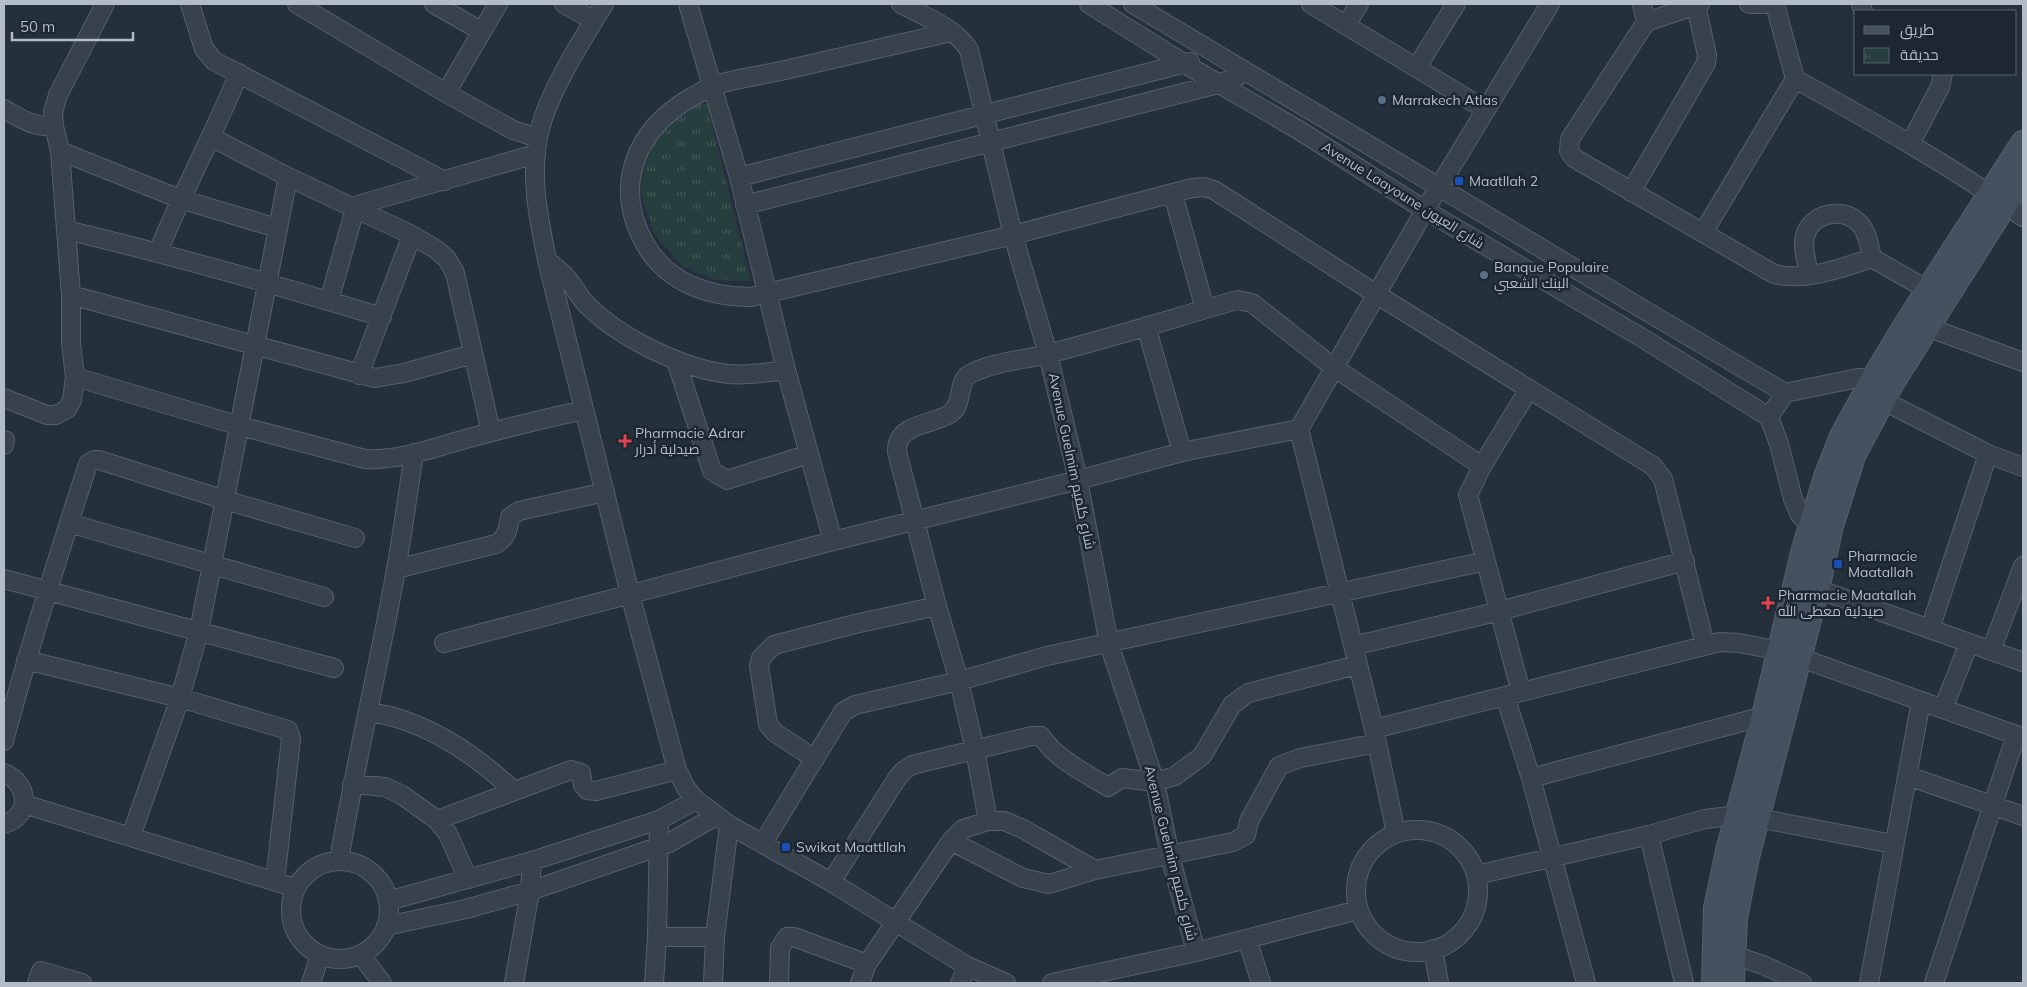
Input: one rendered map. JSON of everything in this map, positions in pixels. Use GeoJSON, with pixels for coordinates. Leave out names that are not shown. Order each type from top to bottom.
{"type":"FeatureCollection","features":[{"type":"Feature","properties":{"kind":"street"},"geometry":{"type":"LineString","coordinates":[[4,398],[47,415],[56,416],[67,409],[72,400],[75,377],[71,343],[71,295],[60,151],[53,112],[58,94],[105,4]]}},
{"type":"Feature","properties":{"kind":"street"},"geometry":{"type":"LineString","coordinates":[[190,4],[207,54],[214,61],[445,181]]}},
{"type":"Feature","properties":{"kind":"street"},"geometry":{"type":"LineString","coordinates":[[434,4],[481,31]]}},
{"type":"Feature","properties":{"kind":"street"},"geometry":{"type":"LineString","coordinates":[[446,93],[498,4]]}},
{"type":"Feature","properties":{"kind":"street"},"geometry":{"type":"LineString","coordinates":[[564,4],[594,20]]}},
{"type":"Feature","properties":{"kind":"street"},"geometry":{"type":"LineString","coordinates":[[604,4],[548,106],[537,146],[535,190],[537,212],[547,260],[630,594],[677,770],[686,788],[696,800],[722,820],[897,921],[967,966],[1006,983]]}},
{"type":"Feature","properties":{"kind":"street"},"geometry":{"type":"LineString","coordinates":[[688,4],[739,177],[786,370],[834,541]]}},
{"type":"Feature","properties":{"kind":"street","name":"Avenue Guelmim شارع كلميم"},"geometry":{"type":"LineString","coordinates":[[900,4],[964,40],[969,50],[992,142],[1012,236],[1048,354],[1078,480],[1109,644],[1155,782],[1170,856],[1196,952]]}},
{"type":"Feature","properties":{"kind":"street","name":"Avenue Laayoune شارع العيون"},"geometry":{"type":"LineString","coordinates":[[1132,4],[1785,393]]}},
{"type":"Feature","properties":{"kind":"street"},"geometry":{"type":"LineString","coordinates":[[1311,4],[1486,110]]}},
{"type":"Feature","properties":{"kind":"street"},"geometry":{"type":"LineString","coordinates":[[1346,25],[1359,4]]}},
{"type":"Feature","properties":{"kind":"street"},"geometry":{"type":"LineString","coordinates":[[1417,67],[1456,4]]}},
{"type":"Feature","properties":{"kind":"street"},"geometry":{"type":"LineString","coordinates":[[1396,833],[1375,736],[1299,429],[1439,186],[1550,4]]}},
{"type":"Feature","properties":{"kind":"street"},"geometry":{"type":"LineString","coordinates":[[1642,4],[1646,22]]}},
{"type":"Feature","properties":{"kind":"street"},"geometry":{"type":"LineString","coordinates":[[1631,192],[1706,63],[1707,55],[1698,4],[1646,22],[1570,139],[1569,151],[1574,158],[1631,192],[1774,274],[1785,276],[1840,269],[1872,258]]}},
{"type":"Feature","properties":{"kind":"street"},"geometry":{"type":"LineString","coordinates":[[1749,4],[1771,4]]}},
{"type":"Feature","properties":{"kind":"street"},"geometry":{"type":"LineString","coordinates":[[1775,4],[1795,79],[1910,144],[2006,205]]}},
{"type":"Feature","properties":{"kind":"street","name":"Avenue Laayoune شارع العيون"},"geometry":{"type":"LineString","coordinates":[[1095,5],[1185,64],[1297,129],[1425,210],[1644,339],[1769,418]]}},
{"type":"Feature","properties":{"kind":"street"},"geometry":{"type":"LineString","coordinates":[[304,6],[537,146]]}},
{"type":"Feature","properties":{"kind":"street"},"geometry":{"type":"LineString","coordinates":[[951,32],[712,86],[672,110],[644,140],[632,172],[632,198],[635,220],[638,230],[650,252],[676,278],[703,292],[725,297],[751,298],[1012,236],[1192,188],[1204,187],[1214,190],[1376,294],[1653,466],[1663,479],[1705,645]]}},
{"type":"Feature","properties":{"kind":"street"},"geometry":{"type":"LineString","coordinates":[[739,177],[1185,64],[1203,57],[1212,50]]}},
{"type":"Feature","properties":{"kind":"street"},"geometry":{"type":"LineString","coordinates":[[745,205],[1218,84],[1235,78],[1245,71]]}},
{"type":"Feature","properties":{"kind":"street"},"geometry":{"type":"LineString","coordinates":[[158,252],[180,199],[211,137],[239,73]]}},
{"type":"Feature","properties":{"kind":"street"},"geometry":{"type":"LineString","coordinates":[[1910,144],[1940,87],[1943,75]]}},
{"type":"Feature","properties":{"kind":"street"},"geometry":{"type":"LineString","coordinates":[[1703,233],[1795,79]]}},
{"type":"Feature","properties":{"kind":"street"},"geometry":{"type":"LineString","coordinates":[[4,109],[32,124],[44,127],[54,126]]}},
{"type":"Feature","properties":{"kind":"street"},"geometry":{"type":"LineString","coordinates":[[211,137],[288,177],[412,235],[437,250],[448,260],[454,273],[491,432]]}},
{"type":"Feature","properties":{"kind":"street"},"geometry":{"type":"LineString","coordinates":[[1917,324],[1928,290],[2006,205],[2023,143]]}},
{"type":"Feature","properties":{"kind":"street"},"geometry":{"type":"LineString","coordinates":[[329,301],[355,209],[361,204],[445,181],[537,146]]}},
{"type":"Feature","properties":{"kind":"street"},"geometry":{"type":"LineString","coordinates":[[60,151],[180,199],[277,228]]}},
{"type":"Feature","properties":{"kind":"street"},"geometry":{"type":"LineString","coordinates":[[1748,817],[1822,525],[1883,386],[1917,324],[2006,205],[2023,176]]}},
{"type":"Feature","properties":{"kind":"street"},"geometry":{"type":"LineString","coordinates":[[131,836],[180,698],[199,631],[288,177]]}},
{"type":"Feature","properties":{"kind":"street"},"geometry":{"type":"LineString","coordinates":[[1172,194],[1205,309]]}},
{"type":"Feature","properties":{"kind":"street"},"geometry":{"type":"LineString","coordinates":[[1809,274],[1804,246],[1805,236],[1815,220],[1832,214],[1847,215],[1858,221],[1865,230],[1872,258],[1928,290]]}},
{"type":"Feature","properties":{"kind":"street"},"geometry":{"type":"LineString","coordinates":[[66,230],[158,252],[382,317]]}},
{"type":"Feature","properties":{"kind":"street"},"geometry":{"type":"LineString","coordinates":[[359,375],[412,235]]}},
{"type":"Feature","properties":{"kind":"street"},"geometry":{"type":"LineString","coordinates":[[547,260],[566,276],[587,305],[599,315],[635,339],[676,360],[696,368],[731,374],[786,370]]}},
{"type":"Feature","properties":{"kind":"street"},"geometry":{"type":"LineString","coordinates":[[71,295],[375,378],[388,377],[473,354]]}},
{"type":"Feature","properties":{"kind":"street"},"geometry":{"type":"LineString","coordinates":[[988,821],[975,750],[959,681],[937,606],[896,442],[911,429],[951,413],[957,404],[964,379],[968,374],[1048,354],[1237,300],[1252,303],[1333,367],[1482,466]]}},
{"type":"Feature","properties":{"kind":"street"},"geometry":{"type":"LineString","coordinates":[[1917,324],[2023,362]]}},
{"type":"Feature","properties":{"kind":"street"},"geometry":{"type":"LineString","coordinates":[[1146,326],[1182,452]]}},
{"type":"Feature","properties":{"kind":"street"},"geometry":{"type":"LineString","coordinates":[[676,360],[712,471],[719,477],[727,480],[810,454]]}},
{"type":"Feature","properties":{"kind":"street"},"geometry":{"type":"LineString","coordinates":[[75,377],[240,426],[365,459],[378,460],[414,453],[584,410]]}},
{"type":"Feature","properties":{"kind":"street"},"geometry":{"type":"LineString","coordinates":[[1822,525],[1800,515],[1792,499],[1779,444],[1769,418],[1785,393],[1858,378],[1883,386],[1988,454],[2023,468]]}},
{"type":"Feature","properties":{"kind":"street"},"geometry":{"type":"LineString","coordinates":[[1529,389],[1482,466],[1468,495],[1500,611],[1513,694],[1531,778],[1586,983]]}},
{"type":"Feature","properties":{"kind":"street"},"geometry":{"type":"LineString","coordinates":[[444,643],[1182,452],[1299,429]]}},
{"type":"Feature","properties":{"kind":"street"},"geometry":{"type":"LineString","coordinates":[[339,861],[352,784],[396,569],[414,453]]}},
{"type":"Feature","properties":{"kind":"street"},"geometry":{"type":"LineString","coordinates":[[1930,629],[1988,454]]}},
{"type":"Feature","properties":{"kind":"street"},"geometry":{"type":"LineString","coordinates":[[4,741],[8,709],[26,660],[88,464],[94,460],[355,538]]}},
{"type":"Feature","properties":{"kind":"street"},"geometry":{"type":"LineString","coordinates":[[396,569],[496,544],[507,534],[510,518],[519,511],[605,492]]}},
{"type":"Feature","properties":{"kind":"street"},"geometry":{"type":"LineString","coordinates":[[69,523],[324,597]]}},
{"type":"Feature","properties":{"kind":"street"},"geometry":{"type":"LineString","coordinates":[[1714,983],[1723,951],[1736,918],[1747,857],[1748,817],[1763,720],[1789,654],[1818,589],[1822,525]]}},
{"type":"Feature","properties":{"kind":"street"},"geometry":{"type":"LineString","coordinates":[[763,843],[847,709],[855,705],[959,681],[1047,656],[1486,561]]}},
{"type":"Feature","properties":{"kind":"street"},"geometry":{"type":"LineString","coordinates":[[1353,646],[1500,611],[1685,561]]}},
{"type":"Feature","properties":{"kind":"street"},"geometry":{"type":"LineString","coordinates":[[1991,651],[2023,566]]}},
{"type":"Feature","properties":{"kind":"street"},"geometry":{"type":"LineString","coordinates":[[4,579],[334,668]]}},
{"type":"Feature","properties":{"kind":"street"},"geometry":{"type":"LineString","coordinates":[[1818,589],[2023,662]]}},
{"type":"Feature","properties":{"kind":"street"},"geometry":{"type":"LineString","coordinates":[[815,759],[774,732],[768,724],[758,666],[766,651],[774,645],[855,624],[937,606]]}},
{"type":"Feature","properties":{"kind":"street"},"geometry":{"type":"LineString","coordinates":[[951,841],[1023,878],[1049,884],[1095,870],[1233,842],[1246,835],[1249,821],[1279,766],[1289,761],[1513,694],[1705,645],[1720,642],[1739,643],[1789,654],[2020,737],[1992,804],[1934,983]]}},
{"type":"Feature","properties":{"kind":"street"},"geometry":{"type":"LineString","coordinates":[[1943,709],[1969,643]]}},
{"type":"Feature","properties":{"kind":"street"},"geometry":{"type":"LineString","coordinates":[[26,660],[180,698],[288,730],[291,739],[275,881]]}},
{"type":"Feature","properties":{"kind":"street"},"geometry":{"type":"LineString","coordinates":[[831,882],[903,771],[912,766],[1032,736],[1041,736],[1046,744],[1078,770],[1108,787],[1122,778],[1155,782],[1175,776],[1202,756],[1232,705],[1248,693],[1357,665]]}},
{"type":"Feature","properties":{"kind":"street"},"geometry":{"type":"LineString","coordinates":[[1869,983],[1893,844],[1908,776],[1921,701]]}},
{"type":"Feature","properties":{"kind":"street"},"geometry":{"type":"LineString","coordinates":[[368,712],[401,719],[424,728],[472,756],[495,773],[514,791]]}},
{"type":"Feature","properties":{"kind":"street"},"geometry":{"type":"LineString","coordinates":[[1531,778],[1757,718],[1763,720]]}},
{"type":"Feature","properties":{"kind":"street"},"geometry":{"type":"LineString","coordinates":[[437,820],[571,770],[581,773],[583,785],[587,790],[596,790],[677,770]]}},
{"type":"Feature","properties":{"kind":"street"},"geometry":{"type":"LineString","coordinates":[[4,773],[18,781],[24,796],[24,804],[15,818],[4,824]]}},
{"type":"Feature","properties":{"kind":"street"},"geometry":{"type":"LineString","coordinates":[[1908,776],[2023,816]]}},
{"type":"Feature","properties":{"kind":"street"},"geometry":{"type":"LineString","coordinates":[[352,784],[394,791],[437,820],[448,834],[468,879]]}},
{"type":"Feature","properties":{"kind":"street"},"geometry":{"type":"LineString","coordinates":[[388,901],[532,861],[659,820],[696,800]]}},
{"type":"Feature","properties":{"kind":"street"},"geometry":{"type":"LineString","coordinates":[[24,804],[296,888]]}},
{"type":"Feature","properties":{"kind":"street"},"geometry":{"type":"LineString","coordinates":[[1477,875],[1649,835],[1705,819],[1748,817],[1893,844]]}},
{"type":"Feature","properties":{"kind":"street"},"geometry":{"type":"LineString","coordinates":[[654,983],[657,937],[659,820]]}},
{"type":"Feature","properties":{"kind":"street"},"geometry":{"type":"LineString","coordinates":[[386,926],[466,909],[530,891],[659,847],[722,820]]}},
{"type":"Feature","properties":{"kind":"street"},"geometry":{"type":"LineString","coordinates":[[713,983],[722,820]]}},
{"type":"Feature","properties":{"kind":"street"},"geometry":{"type":"LineString","coordinates":[[860,983],[867,964],[951,841],[963,829],[988,821],[1004,821],[1023,829],[1095,870]]}},
{"type":"Feature","properties":{"kind":"street"},"geometry":{"type":"LineString","coordinates":[[1420,830],[1439,834],[1456,843],[1469,858],[1477,875],[1479,895],[1475,913],[1466,930],[1452,942],[1416,953],[1397,950],[1380,941],[1366,927],[1358,910],[1355,890],[1359,871],[1368,854],[1382,840],[1396,833],[1420,830]]}},
{"type":"Feature","properties":{"kind":"street"},"geometry":{"type":"LineString","coordinates":[[1649,835],[1684,983]]}},
{"type":"Feature","properties":{"kind":"street"},"geometry":{"type":"LineString","coordinates":[[339,861],[353,862],[371,872],[384,888],[389,914],[386,926],[379,939],[361,955],[336,958],[320,955],[307,946],[297,934],[292,919],[291,904],[296,888],[303,877],[326,863],[339,861]]}},
{"type":"Feature","properties":{"kind":"street"},"geometry":{"type":"LineString","coordinates":[[514,983],[530,891],[532,861]]}},
{"type":"Feature","properties":{"kind":"street"},"geometry":{"type":"LineString","coordinates":[[1052,983],[1072,982],[1358,910]]}},
{"type":"Feature","properties":{"kind":"street"},"geometry":{"type":"LineString","coordinates":[[779,983],[780,948],[787,936],[867,964]]}},
{"type":"Feature","properties":{"kind":"street"},"geometry":{"type":"LineString","coordinates":[[657,937],[715,938]]}},
{"type":"Feature","properties":{"kind":"street"},"geometry":{"type":"LineString","coordinates":[[1247,939],[1261,983]]}},
{"type":"Feature","properties":{"kind":"street"},"geometry":{"type":"LineString","coordinates":[[1433,948],[1439,983]]}},
{"type":"Feature","properties":{"kind":"street"},"geometry":{"type":"LineString","coordinates":[[1723,951],[1763,965],[1802,983]]}},
{"type":"Feature","properties":{"kind":"street"},"geometry":{"type":"LineString","coordinates":[[1723,951],[1732,983]]}},
{"type":"Feature","properties":{"kind":"street"},"geometry":{"type":"LineString","coordinates":[[311,983],[320,955]]}},
{"type":"Feature","properties":{"kind":"street"},"geometry":{"type":"LineString","coordinates":[[361,955],[382,983]]}},
{"type":"Feature","properties":{"kind":"street"},"geometry":{"type":"LineString","coordinates":[[1763,965],[1769,983]]}},
{"type":"Feature","properties":{"kind":"street"},"geometry":{"type":"LineString","coordinates":[[960,983],[967,966]]}},
{"type":"Feature","properties":{"kind":"street"},"geometry":{"type":"LineString","coordinates":[[37,983],[41,971],[82,983]]}},
{"type":"Feature","properties":{"kind":"green space"},"geometry":{"type":"Polygon","coordinates":[[[700,103],[707,104],[751,281],[716,280],[682,266],[654,234],[639,188],[642,151],[663,120],[700,103]]]}},
{"type":"Feature","properties":{"kind":"place","name":"Marrakech Atlas"},"geometry":{"type":"Point","coordinates":[1382,100]}},
{"type":"Feature","properties":{"kind":"place","name":"Maatllah 2"},"geometry":{"type":"Point","coordinates":[1459,181]}},
{"type":"Feature","properties":{"kind":"place","name":"Banque Populaire البنك الشعبي"},"geometry":{"type":"Point","coordinates":[1484,275]}},
{"type":"Feature","properties":{"kind":"place","name":"Pharmacie Adrar صيدلية أدرار"},"geometry":{"type":"Point","coordinates":[625,441]}},
{"type":"Feature","properties":{"kind":"place","name":"Pharmacie Maatallah"},"geometry":{"type":"Point","coordinates":[1838,564]}},
{"type":"Feature","properties":{"kind":"place","name":"Pharmacie Maatallah صيدلية معطى الله"},"geometry":{"type":"Point","coordinates":[1768,603]}},
{"type":"Feature","properties":{"kind":"place","name":"Swikat Maattllah"},"geometry":{"type":"Point","coordinates":[786,847]}}]}
